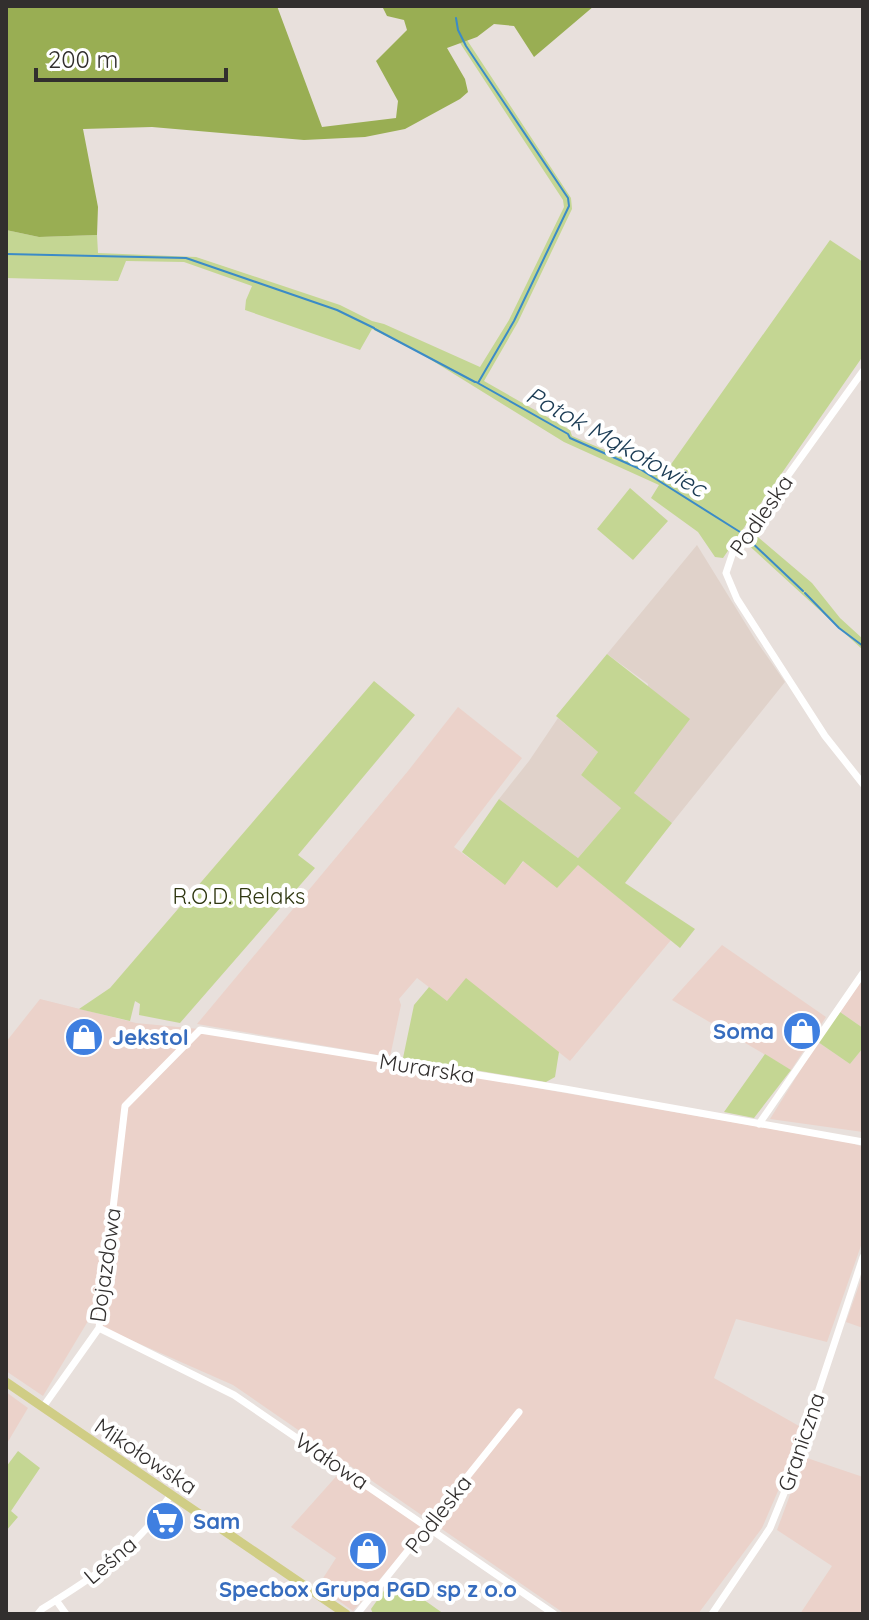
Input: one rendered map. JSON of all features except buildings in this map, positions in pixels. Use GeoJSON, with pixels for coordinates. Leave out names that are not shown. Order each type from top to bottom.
{"type":"FeatureCollection","features":[{"type":"Feature","properties":{"kind":"main road","name":"Mikołowska"},"geometry":{"type":"LineString","coordinates":[[6,1382],[346,1614]]}},
{"type":"Feature","properties":{"kind":"street","name":"Podleska"},"geometry":{"type":"LineString","coordinates":[[863,371],[733,552],[726,573],[737,599],[825,736],[863,784]]}},
{"type":"Feature","properties":{"kind":"street"},"geometry":{"type":"LineString","coordinates":[[863,973],[759,1124],[863,1142]]}},
{"type":"Feature","properties":{"kind":"street","name":"Murarska"},"geometry":{"type":"LineString","coordinates":[[125,1106],[200,1030],[759,1124]]}},
{"type":"Feature","properties":{"kind":"street","name":"Dojazdowa"},"geometry":{"type":"LineString","coordinates":[[43,1407],[99,1328],[125,1106]]}},
{"type":"Feature","properties":{"kind":"street","name":"Graniczna"},"geometry":{"type":"LineString","coordinates":[[712,1614],[770,1528],[787,1486],[863,1257]]}},
{"type":"Feature","properties":{"kind":"street","name":"Wałowa"},"geometry":{"type":"LineString","coordinates":[[99,1328],[234,1395],[554,1614]]}},
{"type":"Feature","properties":{"kind":"street","name":"Podleska"},"geometry":{"type":"LineString","coordinates":[[357,1614],[519,1412]]}},
{"type":"Feature","properties":{"kind":"street","name":"Leśna"},"geometry":{"type":"LineString","coordinates":[[38,1614],[82,1584],[135,1541],[171,1495]]}},
{"type":"Feature","properties":{"kind":"street"},"geometry":{"type":"LineString","coordinates":[[56,1600],[66,1614]]}},
{"type":"Feature","properties":{"kind":"shaded area"},"geometry":{"type":"Polygon","coordinates":[[[697,545],[785,682],[672,823],[634,794],[648,684],[607,654],[697,545]]]}},
{"type":"Feature","properties":{"kind":"shaded area"},"geometry":{"type":"Polygon","coordinates":[[[458,707],[522,758],[454,847],[504,884],[524,861],[578,865],[671,940],[570,1061],[466,979],[447,1001],[417,978],[399,999],[401,1005],[390,1057],[197,1024],[408,771],[458,707]]]}},
{"type":"Feature","properties":{"kind":"shaded area"},"geometry":{"type":"Polygon","coordinates":[[[558,718],[598,752],[581,775],[622,807],[578,858],[499,799],[558,718]]]}},
{"type":"Feature","properties":{"kind":"shaded area"},"geometry":{"type":"Polygon","coordinates":[[[722,945],[826,1017],[791,1070],[672,1000],[722,945]]]}},
{"type":"Feature","properties":{"kind":"shaded area"},"geometry":{"type":"Polygon","coordinates":[[[863,979],[863,1028],[840,1012],[863,979]]]}},
{"type":"Feature","properties":{"kind":"shaded area"},"geometry":{"type":"Polygon","coordinates":[[[40,999],[136,1023],[199,1029],[863,1147],[863,1240],[827,1342],[736,1319],[714,1378],[799,1426],[781,1484],[762,1528],[698,1614],[565,1614],[233,1385],[88,1321],[43,1396],[6,1371],[6,1042],[40,999]]]}},
{"type":"Feature","properties":{"kind":"shaded area"},"geometry":{"type":"Polygon","coordinates":[[[818,1042],[850,1064],[863,1048],[863,1132],[770,1119],[818,1042]]]}},
{"type":"Feature","properties":{"kind":"shaded area"},"geometry":{"type":"Polygon","coordinates":[[[863,1274],[863,1328],[846,1322],[863,1274]]]}},
{"type":"Feature","properties":{"kind":"shaded area"},"geometry":{"type":"Polygon","coordinates":[[[6,1392],[28,1408],[6,1445],[6,1392]]]}},
{"type":"Feature","properties":{"kind":"shaded area"},"geometry":{"type":"Polygon","coordinates":[[[804,1457],[863,1477],[863,1614],[800,1614],[832,1566],[777,1530],[804,1457]]]}},
{"type":"Feature","properties":{"kind":"shaded area"},"geometry":{"type":"Polygon","coordinates":[[[341,1471],[424,1527],[353,1611],[318,1586],[336,1558],[291,1527],[341,1471]]]}},
{"type":"Feature","properties":{"kind":"green space"},"geometry":{"type":"Polygon","coordinates":[[[6,6],[277,6],[322,127],[396,118],[398,101],[376,61],[407,30],[404,20],[387,16],[382,6],[594,6],[534,57],[514,26],[494,24],[477,37],[447,48],[465,79],[468,92],[405,129],[365,137],[304,140],[152,127],[83,129],[98,207],[97,235],[39,237],[6,230],[6,6]]]}},
{"type":"Feature","properties":{"kind":"green space"},"geometry":{"type":"Polygon","coordinates":[[[467,40],[571,198],[572,209],[518,322],[484,381],[570,430],[572,436],[662,477],[830,240],[863,262],[863,356],[723,558],[715,557],[698,532],[651,498],[659,485],[564,442],[420,353],[372,329],[360,350],[245,310],[252,286],[184,262],[126,261],[118,281],[6,278],[6,230],[39,237],[97,235],[98,253],[196,257],[340,305],[480,367],[509,320],[564,207],[563,200],[460,43],[467,40]]]}},
{"type":"Feature","properties":{"kind":"green space"},"geometry":{"type":"Polygon","coordinates":[[[630,488],[668,521],[633,560],[597,529],[630,488]]]}},
{"type":"Feature","properties":{"kind":"green space"},"geometry":{"type":"Polygon","coordinates":[[[752,532],[812,583],[840,618],[863,639],[863,650],[744,541],[752,532]]]}},
{"type":"Feature","properties":{"kind":"green space"},"geometry":{"type":"Polygon","coordinates":[[[607,654],[690,719],[634,793],[672,823],[625,883],[695,929],[680,948],[578,865],[557,888],[523,861],[505,885],[462,852],[499,799],[578,858],[621,808],[581,775],[598,752],[556,716],[607,654]]]}},
{"type":"Feature","properties":{"kind":"green space","name":"R.O.D. Relaks"},"geometry":{"type":"Polygon","coordinates":[[[374,681],[415,715],[298,855],[315,868],[180,1023],[139,1015],[140,1004],[135,1001],[130,1021],[79,1009],[110,988],[374,681]]]}},
{"type":"Feature","properties":{"kind":"green space"},"geometry":{"type":"Polygon","coordinates":[[[466,978],[559,1052],[555,1077],[546,1082],[403,1058],[414,1005],[429,987],[447,1001],[466,978]]]}},
{"type":"Feature","properties":{"kind":"green space"},"geometry":{"type":"Polygon","coordinates":[[[840,1012],[863,1028],[863,1048],[850,1064],[818,1042],[840,1012]]]}},
{"type":"Feature","properties":{"kind":"green space"},"geometry":{"type":"Polygon","coordinates":[[[765,1054],[791,1070],[754,1118],[724,1112],[765,1054]]]}},
{"type":"Feature","properties":{"kind":"green space"},"geometry":{"type":"Polygon","coordinates":[[[18,1451],[40,1468],[11,1511],[18,1517],[6,1531],[6,1467],[18,1451]]]}},
{"type":"Feature","properties":{"kind":"green space"},"geometry":{"type":"Polygon","coordinates":[[[393,1578],[444,1614],[373,1614],[371,1609],[393,1578]]]}},
{"type":"Feature","properties":{"kind":"waterway"},"geometry":{"type":"LineString","coordinates":[[456,18],[466,46],[568,198],[569,206],[514,321],[478,383]]}},
{"type":"Feature","properties":{"kind":"waterway","name":"Potok Mąkołowiec"},"geometry":{"type":"LineString","coordinates":[[6,254],[186,258],[337,310],[374,328]]}},
{"type":"Feature","properties":{"kind":"waterway","name":"Potok Mąkołowiec"},"geometry":{"type":"LineString","coordinates":[[375,329],[475,382]]}},
{"type":"Feature","properties":{"kind":"waterway","name":"Potok Mąkołowiec"},"geometry":{"type":"LineString","coordinates":[[476,382],[568,434],[570,438],[640,469],[740,532]]}},
{"type":"Feature","properties":{"kind":"waterway","name":"Potok Mąkołowiec"},"geometry":{"type":"LineString","coordinates":[[747,538],[803,591]]}},
{"type":"Feature","properties":{"kind":"waterway","name":"Potok Mąkołowiec"},"geometry":{"type":"LineString","coordinates":[[805,593],[839,628],[863,646]]}},
{"type":"Feature","properties":{"kind":"place","name":"Soma"},"geometry":{"type":"Point","coordinates":[802,1031]}},
{"type":"Feature","properties":{"kind":"place","name":"Jekstol"},"geometry":{"type":"Point","coordinates":[84,1037]}},
{"type":"Feature","properties":{"kind":"place","name":"Sam"},"geometry":{"type":"Point","coordinates":[165,1521]}},
{"type":"Feature","properties":{"kind":"place","name":"Specbox Grupa PGD sp z o.o"},"geometry":{"type":"Point","coordinates":[368,1551]}}]}
